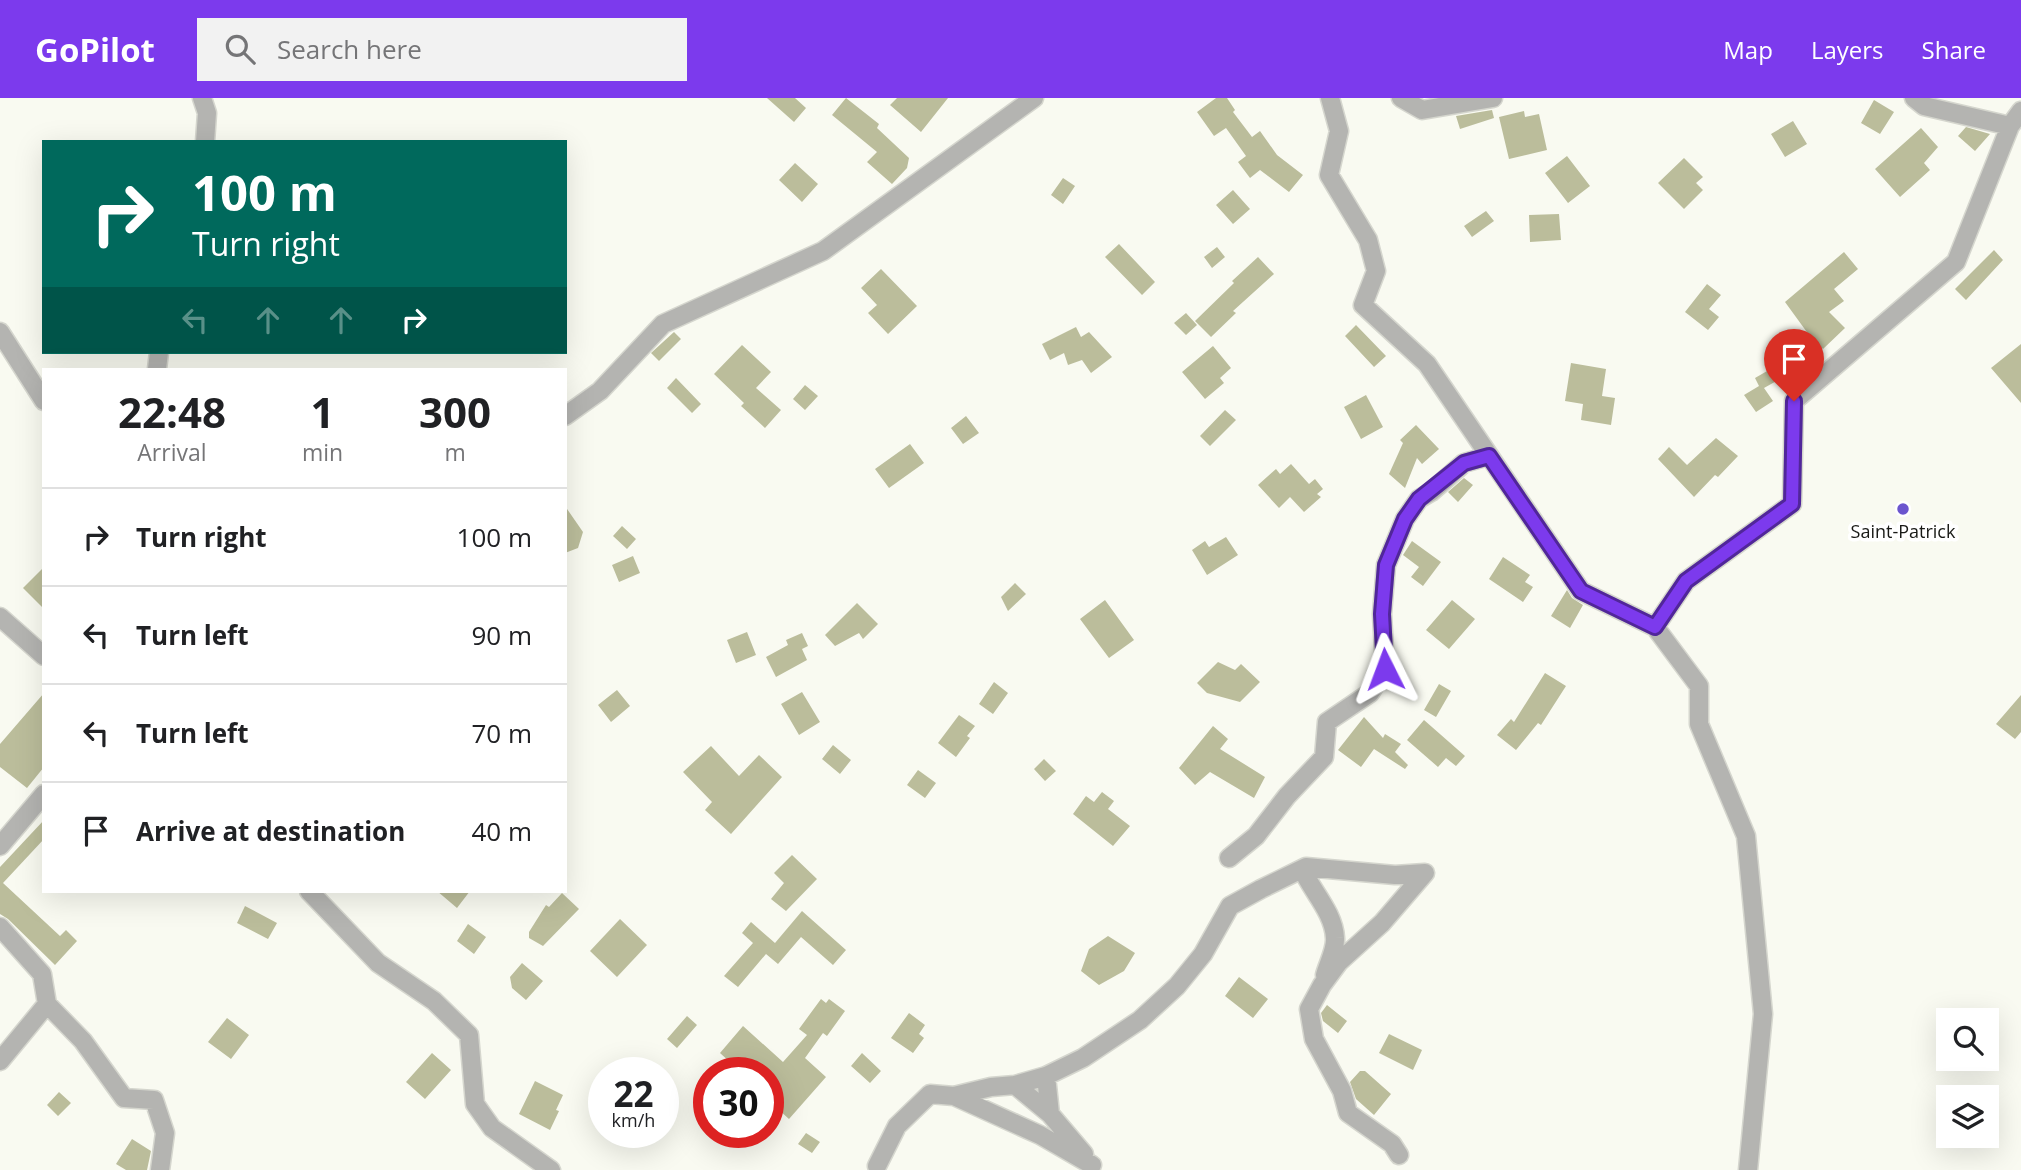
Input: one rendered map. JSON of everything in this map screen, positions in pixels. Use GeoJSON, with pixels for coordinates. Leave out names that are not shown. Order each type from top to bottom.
{"type":"FeatureCollection","features":[{"type":"Feature","properties":{"kind":"street"},"geometry":{"type":"LineString","coordinates":[[202,98],[207,113],[205,140]]}},
{"type":"Feature","properties":{"kind":"street"},"geometry":{"type":"LineString","coordinates":[[567,415],[600,391],[663,324],[823,251],[1034,98]]}},
{"type":"Feature","properties":{"kind":"street"},"geometry":{"type":"LineString","coordinates":[[1330,98],[1339,131],[1329,176],[1368,240],[1376,271],[1363,305],[1427,365],[1581,591],[1655,627],[1699,686],[1699,724],[1746,836],[1763,1014],[1748,1170]]}},
{"type":"Feature","properties":{"kind":"street"},"geometry":{"type":"LineString","coordinates":[[1401,98],[1422,110],[1493,98]]}},
{"type":"Feature","properties":{"kind":"street"},"geometry":{"type":"LineString","coordinates":[[1914,98],[1924,106],[2010,126]]}},
{"type":"Feature","properties":{"kind":"street"},"geometry":{"type":"LineString","coordinates":[[1655,627],[1686,581],[1792,504],[1794,401],[1956,262],[2010,126],[2021,111]]}},
{"type":"Feature","properties":{"kind":"street"},"geometry":{"type":"LineString","coordinates":[[0,332],[42,398]]}},
{"type":"Feature","properties":{"kind":"street"},"geometry":{"type":"LineString","coordinates":[[1229,858],[1256,836],[1287,796],[1324,757],[1327,722],[1370,693],[1385,669],[1382,614],[1386,565],[1405,519],[1419,499],[1464,463],[1489,456]]}},
{"type":"Feature","properties":{"kind":"street"},"geometry":{"type":"LineString","coordinates":[[0,617],[42,654]]}},
{"type":"Feature","properties":{"kind":"street"},"geometry":{"type":"LineString","coordinates":[[0,846],[42,796]]}},
{"type":"Feature","properties":{"kind":"street"},"geometry":{"type":"LineString","coordinates":[[877,1166],[897,1126],[930,1094],[954,1096],[1046,1076],[1083,1058],[1140,1020],[1177,986],[1203,954],[1230,906],[1306,867],[1395,875],[1425,873],[1382,923],[1339,962],[1309,1009],[1314,1039],[1342,1091],[1348,1113],[1392,1144],[1399,1155]]}},
{"type":"Feature","properties":{"kind":"street"},"geometry":{"type":"LineString","coordinates":[[1302,869],[1329,914],[1336,939],[1322,985]]}},
{"type":"Feature","properties":{"kind":"street"},"geometry":{"type":"LineString","coordinates":[[311,893],[378,963],[434,1001],[469,1035],[475,1104],[492,1128],[551,1170]]}},
{"type":"Feature","properties":{"kind":"street"},"geometry":{"type":"LineString","coordinates":[[0,928],[42,974],[47,1004],[83,1041],[124,1098],[154,1100],[165,1133],[160,1170]]}},
{"type":"Feature","properties":{"kind":"street"},"geometry":{"type":"LineString","coordinates":[[0,1061],[47,1004]]}},
{"type":"Feature","properties":{"kind":"street"},"geometry":{"type":"LineString","coordinates":[[1046,1076],[1050,1114]]}},
{"type":"Feature","properties":{"kind":"street"},"geometry":{"type":"LineString","coordinates":[[1014,1085],[1050,1114],[1095,1167]]}},
{"type":"Feature","properties":{"kind":"street"},"geometry":{"type":"LineString","coordinates":[[954,1096],[1040,1135],[1095,1167]]}},
{"type":"Feature","properties":{"kind":"building"},"geometry":{"type":"Polygon","coordinates":[[[767,98],[795,98],[806,108],[794,122],[767,98]]]}},
{"type":"Feature","properties":{"kind":"building"},"geometry":{"type":"Polygon","coordinates":[[[846,98],[879,124],[877,128],[909,158],[907,168],[892,184],[867,162],[877,152],[832,115],[846,98]]]}},
{"type":"Feature","properties":{"kind":"building"},"geometry":{"type":"Polygon","coordinates":[[[897,98],[948,98],[921,132],[890,105],[897,98]]]}},
{"type":"Feature","properties":{"kind":"building"},"geometry":{"type":"Polygon","coordinates":[[[1216,98],[1227,98],[1235,110],[1233,112],[1252,137],[1260,131],[1277,155],[1303,175],[1289,192],[1260,170],[1250,178],[1238,162],[1246,156],[1226,128],[1214,136],[1197,112],[1216,98]]]}},
{"type":"Feature","properties":{"kind":"building"},"geometry":{"type":"Polygon","coordinates":[[[1874,100],[1894,112],[1880,134],[1861,123],[1874,100]]]}},
{"type":"Feature","properties":{"kind":"building"},"geometry":{"type":"Polygon","coordinates":[[[1492,110],[1494,118],[1460,129],[1456,116],[1492,110]]]}},
{"type":"Feature","properties":{"kind":"building"},"geometry":{"type":"Polygon","coordinates":[[[1524,111],[1525,117],[1539,114],[1547,150],[1509,159],[1499,117],[1524,111]]]}},
{"type":"Feature","properties":{"kind":"building"},"geometry":{"type":"Polygon","coordinates":[[[1793,121],[1807,144],[1785,157],[1771,134],[1793,121]]]}},
{"type":"Feature","properties":{"kind":"building"},"geometry":{"type":"Polygon","coordinates":[[[1966,127],[1990,134],[1975,151],[1958,136],[1966,127]]]}},
{"type":"Feature","properties":{"kind":"building"},"geometry":{"type":"Polygon","coordinates":[[[1921,128],[1938,147],[1924,163],[1930,170],[1900,197],[1875,169],[1921,128]]]}},
{"type":"Feature","properties":{"kind":"building"},"geometry":{"type":"Polygon","coordinates":[[[1567,156],[1590,186],[1568,203],[1545,173],[1567,156]]]}},
{"type":"Feature","properties":{"kind":"building"},"geometry":{"type":"Polygon","coordinates":[[[1684,158],[1703,177],[1696,183],[1703,190],[1684,209],[1658,183],[1684,158]]]}},
{"type":"Feature","properties":{"kind":"building"},"geometry":{"type":"Polygon","coordinates":[[[795,163],[818,184],[802,202],[779,180],[795,163]]]}},
{"type":"Feature","properties":{"kind":"building"},"geometry":{"type":"Polygon","coordinates":[[[1063,178],[1075,186],[1063,204],[1051,195],[1063,178]]]}},
{"type":"Feature","properties":{"kind":"building"},"geometry":{"type":"Polygon","coordinates":[[[1233,190],[1250,209],[1233,224],[1216,205],[1233,190]]]}},
{"type":"Feature","properties":{"kind":"building"},"geometry":{"type":"Polygon","coordinates":[[[1486,211],[1494,221],[1472,237],[1464,226],[1486,211]]]}},
{"type":"Feature","properties":{"kind":"building"},"geometry":{"type":"Polygon","coordinates":[[[1559,214],[1561,240],[1530,242],[1529,215],[1559,214]]]}},
{"type":"Feature","properties":{"kind":"building"},"geometry":{"type":"Polygon","coordinates":[[[1119,244],[1155,282],[1142,295],[1105,257],[1119,244]]]}},
{"type":"Feature","properties":{"kind":"building"},"geometry":{"type":"Polygon","coordinates":[[[1217,247],[1225,257],[1212,268],[1204,257],[1217,247]]]}},
{"type":"Feature","properties":{"kind":"building"},"geometry":{"type":"Polygon","coordinates":[[[1994,250],[2003,260],[1966,300],[1955,289],[1994,250]]]}},
{"type":"Feature","properties":{"kind":"building"},"geometry":{"type":"Polygon","coordinates":[[[1844,252],[1858,269],[1834,289],[1844,301],[1829,312],[1845,328],[1823,349],[1785,302],[1844,252]]]}},
{"type":"Feature","properties":{"kind":"building"},"geometry":{"type":"Polygon","coordinates":[[[1258,257],[1274,274],[1233,311],[1236,313],[1211,337],[1195,321],[1258,257]]]}},
{"type":"Feature","properties":{"kind":"building"},"geometry":{"type":"Polygon","coordinates":[[[881,269],[917,306],[888,334],[868,313],[877,305],[861,288],[881,269]]]}},
{"type":"Feature","properties":{"kind":"building"},"geometry":{"type":"Polygon","coordinates":[[[1707,284],[1721,295],[1709,309],[1719,317],[1708,330],[1685,312],[1707,284]]]}},
{"type":"Feature","properties":{"kind":"building"},"geometry":{"type":"Polygon","coordinates":[[[1186,313],[1197,325],[1186,335],[1174,323],[1186,313]]]}},
{"type":"Feature","properties":{"kind":"building"},"geometry":{"type":"Polygon","coordinates":[[[1356,325],[1386,356],[1374,367],[1345,336],[1356,325]]]}},
{"type":"Feature","properties":{"kind":"building"},"geometry":{"type":"Polygon","coordinates":[[[1076,327],[1081,337],[1089,332],[1112,357],[1091,373],[1082,360],[1068,365],[1064,353],[1050,360],[1042,344],[1076,327]]]}},
{"type":"Feature","properties":{"kind":"building"},"geometry":{"type":"Polygon","coordinates":[[[674,332],[681,339],[659,361],[651,353],[674,332]]]}},
{"type":"Feature","properties":{"kind":"building"},"geometry":{"type":"Polygon","coordinates":[[[2021,344],[2021,403],[1991,368],[2021,344]]]}},
{"type":"Feature","properties":{"kind":"building"},"geometry":{"type":"Polygon","coordinates":[[[742,345],[771,372],[756,388],[781,410],[765,428],[741,406],[744,403],[714,374],[742,345]]]}},
{"type":"Feature","properties":{"kind":"building"},"geometry":{"type":"Polygon","coordinates":[[[1213,346],[1231,368],[1220,378],[1224,383],[1205,399],[1182,372],[1213,346]]]}},
{"type":"Feature","properties":{"kind":"building"},"geometry":{"type":"Polygon","coordinates":[[[1571,363],[1606,369],[1602,396],[1615,398],[1611,425],[1581,420],[1583,404],[1565,401],[1571,363]]]}},
{"type":"Feature","properties":{"kind":"building"},"geometry":{"type":"Polygon","coordinates":[[[1774,367],[1780,379],[1764,388],[1773,401],[1756,412],[1744,395],[1759,386],[1755,378],[1774,367]]]}},
{"type":"Feature","properties":{"kind":"building"},"geometry":{"type":"Polygon","coordinates":[[[676,378],[701,404],[692,413],[667,388],[676,378]]]}},
{"type":"Feature","properties":{"kind":"building"},"geometry":{"type":"Polygon","coordinates":[[[805,385],[818,396],[805,410],[793,399],[805,385]]]}},
{"type":"Feature","properties":{"kind":"building"},"geometry":{"type":"Polygon","coordinates":[[[1366,395],[1383,427],[1361,439],[1344,407],[1366,395]]]}},
{"type":"Feature","properties":{"kind":"building"},"geometry":{"type":"Polygon","coordinates":[[[1225,410],[1236,420],[1210,446],[1200,436],[1225,410]]]}},
{"type":"Feature","properties":{"kind":"building"},"geometry":{"type":"Polygon","coordinates":[[[966,416],[979,433],[963,444],[951,428],[966,416]]]}},
{"type":"Feature","properties":{"kind":"building"},"geometry":{"type":"Polygon","coordinates":[[[1416,425],[1439,449],[1422,464],[1417,458],[1405,488],[1389,474],[1403,443],[1400,440],[1416,425]]]}},
{"type":"Feature","properties":{"kind":"building"},"geometry":{"type":"Polygon","coordinates":[[[1716,438],[1738,456],[1694,497],[1658,459],[1669,447],[1687,465],[1716,438]]]}},
{"type":"Feature","properties":{"kind":"building"},"geometry":{"type":"Polygon","coordinates":[[[910,444],[924,463],[889,488],[875,469],[910,444]]]}},
{"type":"Feature","properties":{"kind":"building"},"geometry":{"type":"Polygon","coordinates":[[[1291,464],[1309,484],[1315,479],[1323,489],[1317,494],[1321,497],[1304,512],[1290,497],[1279,508],[1258,485],[1276,469],[1280,474],[1291,464]]]}},
{"type":"Feature","properties":{"kind":"building"},"geometry":{"type":"Polygon","coordinates":[[[1464,478],[1473,485],[1458,502],[1448,492],[1464,478]]]}},
{"type":"Feature","properties":{"kind":"building"},"geometry":{"type":"Polygon","coordinates":[[[567,509],[583,532],[578,548],[567,552],[567,509]]]}},
{"type":"Feature","properties":{"kind":"building"},"geometry":{"type":"Polygon","coordinates":[[[622,526],[636,539],[627,549],[613,536],[622,526]]]}},
{"type":"Feature","properties":{"kind":"building"},"geometry":{"type":"Polygon","coordinates":[[[1226,537],[1238,555],[1207,575],[1192,550],[1205,541],[1209,547],[1226,537]]]}},
{"type":"Feature","properties":{"kind":"building"},"geometry":{"type":"Polygon","coordinates":[[[1412,541],[1441,562],[1423,586],[1411,577],[1419,567],[1403,555],[1412,541]]]}},
{"type":"Feature","properties":{"kind":"building"},"geometry":{"type":"Polygon","coordinates":[[[633,556],[640,573],[619,582],[612,565],[633,556]]]}},
{"type":"Feature","properties":{"kind":"building"},"geometry":{"type":"Polygon","coordinates":[[[1503,557],[1530,575],[1525,582],[1533,587],[1523,602],[1489,579],[1503,557]]]}},
{"type":"Feature","properties":{"kind":"building"},"geometry":{"type":"Polygon","coordinates":[[[42,569],[42,607],[23,588],[42,569]]]}},
{"type":"Feature","properties":{"kind":"building"},"geometry":{"type":"Polygon","coordinates":[[[1015,583],[1026,594],[1008,611],[1001,597],[1015,583]]]}},
{"type":"Feature","properties":{"kind":"building"},"geometry":{"type":"Polygon","coordinates":[[[1567,590],[1572,598],[1583,605],[1570,628],[1551,616],[1567,590]]]}},
{"type":"Feature","properties":{"kind":"building"},"geometry":{"type":"Polygon","coordinates":[[[1105,600],[1134,640],[1109,658],[1080,619],[1105,600]]]}},
{"type":"Feature","properties":{"kind":"building"},"geometry":{"type":"Polygon","coordinates":[[[1452,600],[1475,619],[1449,649],[1426,630],[1452,600]]]}},
{"type":"Feature","properties":{"kind":"building"},"geometry":{"type":"Polygon","coordinates":[[[857,603],[878,624],[863,639],[859,633],[835,646],[825,635],[857,603]]]}},
{"type":"Feature","properties":{"kind":"building"},"geometry":{"type":"Polygon","coordinates":[[[747,632],[756,655],[736,663],[727,640],[747,632]]]}},
{"type":"Feature","properties":{"kind":"building"},"geometry":{"type":"Polygon","coordinates":[[[802,633],[808,646],[802,649],[807,660],[776,677],[766,657],[788,645],[786,640],[802,633]]]}},
{"type":"Feature","properties":{"kind":"building"},"geometry":{"type":"Polygon","coordinates":[[[1218,662],[1235,670],[1241,664],[1260,682],[1240,702],[1207,693],[1197,683],[1218,662]]]}},
{"type":"Feature","properties":{"kind":"building"},"geometry":{"type":"Polygon","coordinates":[[[1545,673],[1566,686],[1541,725],[1538,723],[1516,750],[1497,735],[1511,719],[1514,722],[1545,673]]]}},
{"type":"Feature","properties":{"kind":"building"},"geometry":{"type":"Polygon","coordinates":[[[994,682],[1008,693],[993,714],[979,704],[994,682]]]}},
{"type":"Feature","properties":{"kind":"building"},"geometry":{"type":"Polygon","coordinates":[[[1439,684],[1451,691],[1436,717],[1424,710],[1439,684]]]}},
{"type":"Feature","properties":{"kind":"building"},"geometry":{"type":"Polygon","coordinates":[[[617,690],[630,706],[611,722],[598,705],[617,690]]]}},
{"type":"Feature","properties":{"kind":"building"},"geometry":{"type":"Polygon","coordinates":[[[802,692],[820,722],[799,735],[781,704],[802,692]]]}},
{"type":"Feature","properties":{"kind":"building"},"geometry":{"type":"Polygon","coordinates":[[[42,695],[42,769],[27,788],[0,767],[0,744],[42,695]]]}},
{"type":"Feature","properties":{"kind":"building"},"geometry":{"type":"Polygon","coordinates":[[[2021,695],[2021,732],[2015,739],[1996,724],[2021,695]]]}},
{"type":"Feature","properties":{"kind":"building"},"geometry":{"type":"Polygon","coordinates":[[[959,715],[975,726],[956,757],[938,743],[959,715]]]}},
{"type":"Feature","properties":{"kind":"building"},"geometry":{"type":"Polygon","coordinates":[[[1364,717],[1383,738],[1385,734],[1401,744],[1395,752],[1408,765],[1405,769],[1374,749],[1361,767],[1338,750],[1364,717]]]}},
{"type":"Feature","properties":{"kind":"building"},"geometry":{"type":"Polygon","coordinates":[[[1424,720],[1465,756],[1456,766],[1446,758],[1438,767],[1407,740],[1424,720]]]}},
{"type":"Feature","properties":{"kind":"building"},"geometry":{"type":"Polygon","coordinates":[[[1213,726],[1228,739],[1220,749],[1265,777],[1254,798],[1210,772],[1195,785],[1179,768],[1213,726]]]}},
{"type":"Feature","properties":{"kind":"building"},"geometry":{"type":"Polygon","coordinates":[[[833,745],[851,760],[840,774],[822,759],[833,745]]]}},
{"type":"Feature","properties":{"kind":"building"},"geometry":{"type":"Polygon","coordinates":[[[711,746],[739,776],[759,755],[782,777],[731,834],[705,810],[712,802],[683,772],[711,746]]]}},
{"type":"Feature","properties":{"kind":"building"},"geometry":{"type":"Polygon","coordinates":[[[1044,759],[1056,771],[1045,781],[1034,769],[1044,759]]]}},
{"type":"Feature","properties":{"kind":"building"},"geometry":{"type":"Polygon","coordinates":[[[918,770],[936,783],[925,798],[907,785],[918,770]]]}},
{"type":"Feature","properties":{"kind":"building"},"geometry":{"type":"Polygon","coordinates":[[[1102,792],[1114,801],[1108,809],[1130,826],[1113,846],[1073,814],[1086,796],[1094,802],[1102,792]]]}},
{"type":"Feature","properties":{"kind":"building"},"geometry":{"type":"Polygon","coordinates":[[[42,822],[42,841],[3,883],[60,936],[66,930],[77,941],[55,965],[0,914],[0,867],[42,822]]]}},
{"type":"Feature","properties":{"kind":"building"},"geometry":{"type":"Polygon","coordinates":[[[792,855],[817,879],[786,911],[771,899],[784,883],[774,873],[792,855]]]}},
{"type":"Feature","properties":{"kind":"building"},"geometry":{"type":"Polygon","coordinates":[[[439,893],[468,893],[457,908],[439,893]]]}},
{"type":"Feature","properties":{"kind":"building"},"geometry":{"type":"Polygon","coordinates":[[[562,893],[579,909],[543,946],[529,938],[529,932],[546,905],[549,907],[562,893]]]}},
{"type":"Feature","properties":{"kind":"building"},"geometry":{"type":"Polygon","coordinates":[[[245,906],[277,923],[268,939],[237,923],[245,906]]]}},
{"type":"Feature","properties":{"kind":"building"},"geometry":{"type":"Polygon","coordinates":[[[802,911],[846,950],[833,965],[801,937],[778,964],[766,954],[738,987],[724,976],[753,943],[742,933],[751,922],[775,943],[802,911]]]}},
{"type":"Feature","properties":{"kind":"building"},"geometry":{"type":"Polygon","coordinates":[[[620,919],[647,945],[617,977],[590,951],[620,919]]]}},
{"type":"Feature","properties":{"kind":"building"},"geometry":{"type":"Polygon","coordinates":[[[468,924],[486,937],[474,954],[457,941],[468,924]]]}},
{"type":"Feature","properties":{"kind":"building"},"geometry":{"type":"Polygon","coordinates":[[[1108,936],[1135,953],[1124,971],[1099,985],[1081,971],[1089,949],[1108,936]]]}},
{"type":"Feature","properties":{"kind":"building"},"geometry":{"type":"Polygon","coordinates":[[[522,963],[543,981],[526,1000],[512,988],[510,977],[522,963]]]}},
{"type":"Feature","properties":{"kind":"building"},"geometry":{"type":"Polygon","coordinates":[[[1239,977],[1268,999],[1253,1018],[1225,996],[1239,977]]]}},
{"type":"Feature","properties":{"kind":"building"},"geometry":{"type":"Polygon","coordinates":[[[821,999],[826,1003],[829,999],[845,1011],[827,1036],[823,1033],[805,1058],[826,1077],[789,1119],[784,1114],[784,1061],[807,1035],[799,1029],[821,999]]]}},
{"type":"Feature","properties":{"kind":"building"},"geometry":{"type":"Polygon","coordinates":[[[1327,1005],[1347,1021],[1338,1033],[1323,1021],[1321,1013],[1327,1005]]]}},
{"type":"Feature","properties":{"kind":"building"},"geometry":{"type":"Polygon","coordinates":[[[909,1013],[925,1025],[919,1034],[924,1038],[913,1053],[891,1038],[909,1013]]]}},
{"type":"Feature","properties":{"kind":"building"},"geometry":{"type":"Polygon","coordinates":[[[687,1016],[697,1025],[677,1048],[667,1039],[687,1016]]]}},
{"type":"Feature","properties":{"kind":"building"},"geometry":{"type":"Polygon","coordinates":[[[227,1018],[249,1035],[231,1059],[208,1042],[227,1018]]]}},
{"type":"Feature","properties":{"kind":"building"},"geometry":{"type":"Polygon","coordinates":[[[743,1026],[777,1057],[724,1057],[720,1053],[743,1026]]]}},
{"type":"Feature","properties":{"kind":"building"},"geometry":{"type":"Polygon","coordinates":[[[1389,1034],[1422,1050],[1413,1070],[1379,1053],[1389,1034]]]}},
{"type":"Feature","properties":{"kind":"building"},"geometry":{"type":"Polygon","coordinates":[[[432,1053],[451,1070],[425,1099],[406,1082],[432,1053]]]}},
{"type":"Feature","properties":{"kind":"building"},"geometry":{"type":"Polygon","coordinates":[[[862,1053],[881,1071],[870,1083],[851,1066],[862,1053]]]}},
{"type":"Feature","properties":{"kind":"building"},"geometry":{"type":"Polygon","coordinates":[[[1360,1071],[1365,1071],[1391,1094],[1374,1115],[1356,1099],[1350,1082],[1360,1071]]]}},
{"type":"Feature","properties":{"kind":"building"},"geometry":{"type":"Polygon","coordinates":[[[535,1081],[563,1095],[550,1130],[519,1114],[535,1081]]]}},
{"type":"Feature","properties":{"kind":"building"},"geometry":{"type":"Polygon","coordinates":[[[59,1092],[71,1103],[58,1116],[47,1105],[59,1092]]]}},
{"type":"Feature","properties":{"kind":"building"},"geometry":{"type":"Polygon","coordinates":[[[806,1133],[820,1142],[812,1153],[798,1144],[806,1133]]]}},
{"type":"Feature","properties":{"kind":"building"},"geometry":{"type":"Polygon","coordinates":[[[132,1139],[151,1151],[147,1170],[126,1170],[116,1164],[132,1139]]]}},
{"type":"Feature","properties":{"kind":"place","name":"Saint-Patrick"},"geometry":{"type":"Point","coordinates":[1903,509]}},
{"type":"Feature","properties":{"kind":"route"},"geometry":{"type":"LineString","coordinates":[[1385,669],[1382,614],[1386,565],[1405,519],[1419,499],[1464,463],[1489,456],[1581,591],[1655,627],[1686,581],[1792,504],[1794,401]]}}]}
